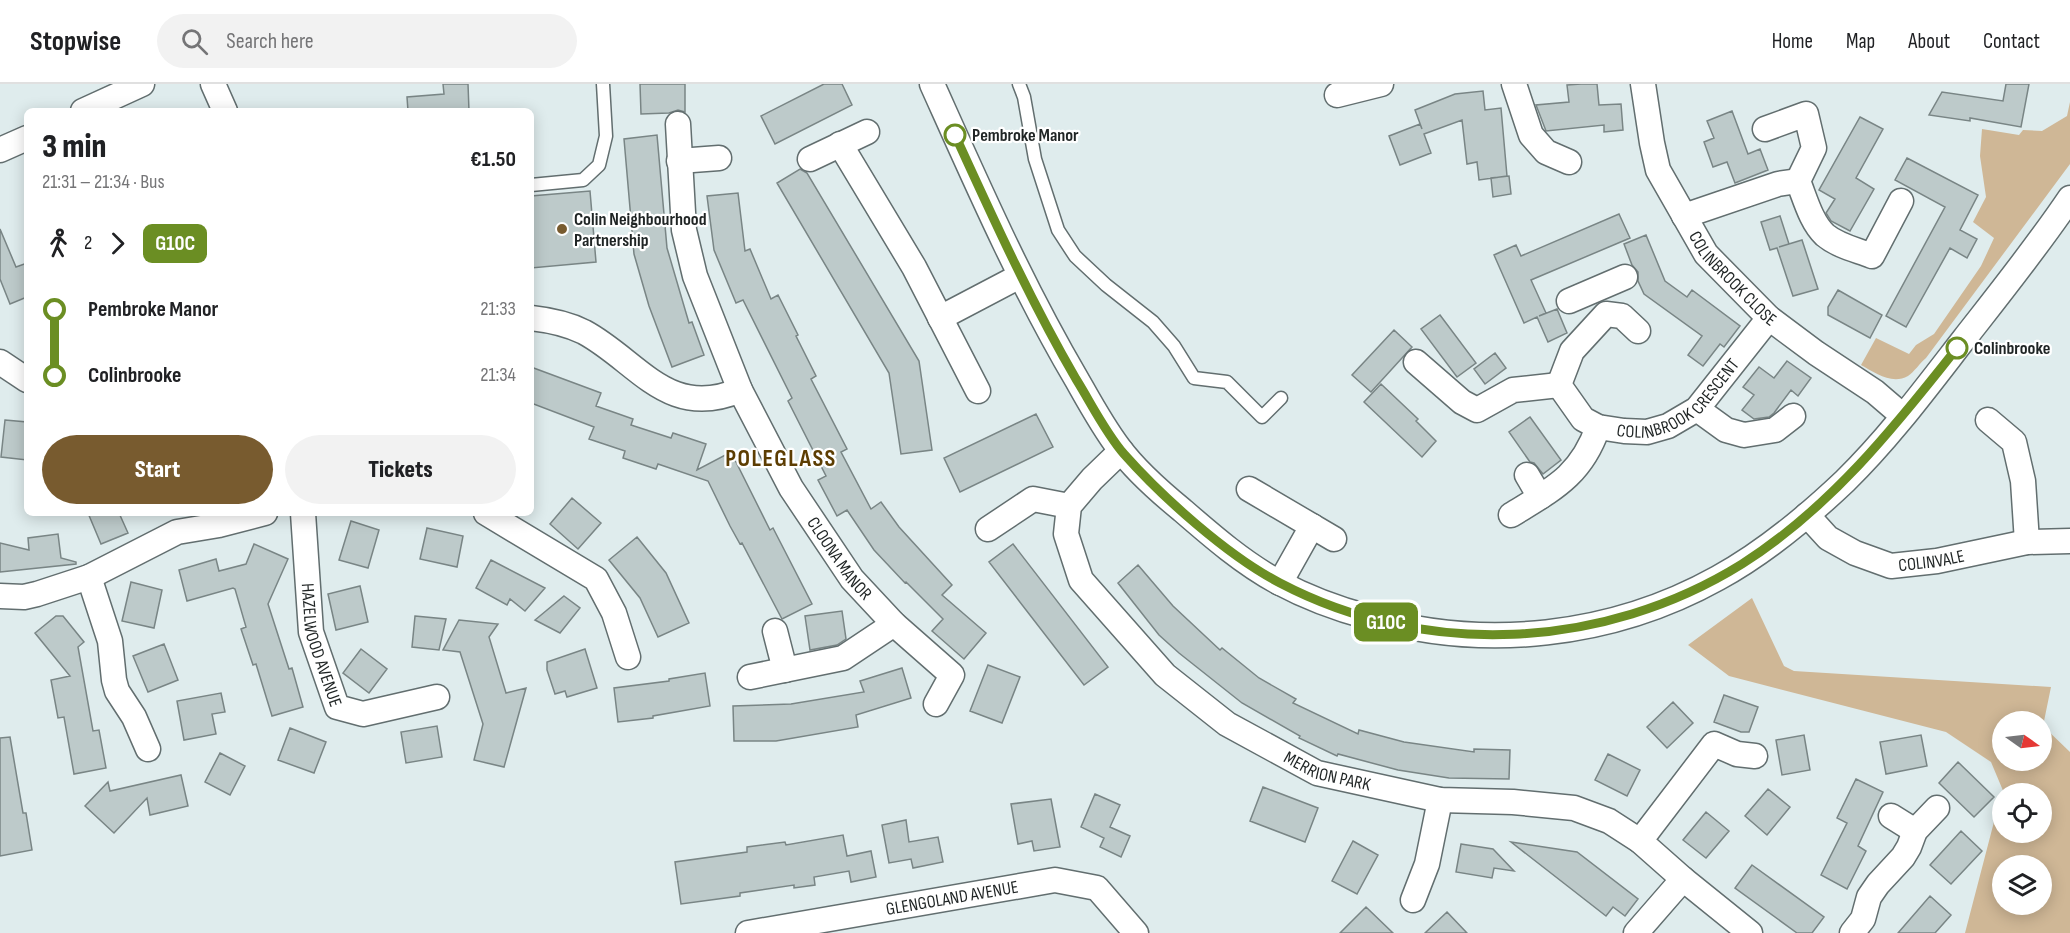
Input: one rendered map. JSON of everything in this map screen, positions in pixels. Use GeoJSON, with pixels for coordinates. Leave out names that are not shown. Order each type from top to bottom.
{"type":"FeatureCollection","features":[{"type":"Feature","properties":{"kind":"street"},"geometry":{"type":"LineString","coordinates":[[90,108],[142,84]]}},
{"type":"Feature","properties":{"kind":"street"},"geometry":{"type":"LineString","coordinates":[[213,84],[224,108]]}},
{"type":"Feature","properties":{"kind":"street"},"geometry":{"type":"LineString","coordinates":[[932,84],[1020,276],[1045,325],[1121,451],[1198,524],[1237,555],[1280,583],[1353,613],[1424,630],[1491,635],[1573,630],[1644,612],[1698,589],[1745,562],[1807,515],[1846,480],[1904,416],[2044,236],[2070,198]]}},
{"type":"Feature","properties":{"kind":"street"},"geometry":{"type":"LineString","coordinates":[[1337,95],[1381,84]]}},
{"type":"Feature","properties":{"kind":"street"},"geometry":{"type":"LineString","coordinates":[[1514,84],[1531,135],[1545,152],[1569,162]]}},
{"type":"Feature","properties":{"kind":"street","name":"COLINBROOK CLOSE"},"geometry":{"type":"LineString","coordinates":[[1643,84],[1658,170],[1706,254],[1769,318],[1875,392],[1904,416]]}},
{"type":"Feature","properties":{"kind":"street"},"geometry":{"type":"LineString","coordinates":[[1765,129],[1806,114],[1814,148],[1798,181],[1813,218],[1824,235],[1838,244],[1872,256],[1901,201]]}},
{"type":"Feature","properties":{"kind":"street","name":"CLOONA MANOR"},"geometry":{"type":"LineString","coordinates":[[678,124],[684,230],[695,276],[740,390],[791,488],[852,579],[894,624],[952,675],[936,704]]}},
{"type":"Feature","properties":{"kind":"street"},"geometry":{"type":"LineString","coordinates":[[810,159],[867,132]]}},
{"type":"Feature","properties":{"kind":"street"},"geometry":{"type":"LineString","coordinates":[[0,150],[24,139]]}},
{"type":"Feature","properties":{"kind":"street"},"geometry":{"type":"LineString","coordinates":[[840,144],[914,267],[978,391]]}},
{"type":"Feature","properties":{"kind":"street"},"geometry":{"type":"LineString","coordinates":[[679,161],[719,158]]}},
{"type":"Feature","properties":{"kind":"street"},"geometry":{"type":"LineString","coordinates":[[1684,216],[1778,184],[1798,181]]}},
{"type":"Feature","properties":{"kind":"street"},"geometry":{"type":"LineString","coordinates":[[940,318],[1020,276]]}},
{"type":"Feature","properties":{"kind":"street"},"geometry":{"type":"LineString","coordinates":[[1569,301],[1625,277]]}},
{"type":"Feature","properties":{"kind":"street"},"geometry":{"type":"LineString","coordinates":[[1598,289],[1606,314]]}},
{"type":"Feature","properties":{"kind":"street"},"geometry":{"type":"LineString","coordinates":[[1606,314],[1622,316],[1638,331]]}},
{"type":"Feature","properties":{"kind":"street"},"geometry":{"type":"LineString","coordinates":[[1416,362],[1462,402],[1477,410],[1513,390],[1559,385],[1572,351],[1606,314]]}},
{"type":"Feature","properties":{"kind":"street"},"geometry":{"type":"LineString","coordinates":[[534,318],[551,320],[584,332],[654,384],[675,393],[696,399],[728,395],[740,390]]}},
{"type":"Feature","properties":{"kind":"street","name":"COLINBROOK CRESCENT"},"geometry":{"type":"LineString","coordinates":[[1559,385],[1583,419],[1598,427],[1624,432],[1647,432],[1668,426],[1697,409],[1769,318]]}},
{"type":"Feature","properties":{"kind":"street"},"geometry":{"type":"LineString","coordinates":[[0,362],[24,378]]}},
{"type":"Feature","properties":{"kind":"street"},"geometry":{"type":"LineString","coordinates":[[1697,409],[1726,430],[1744,435],[1775,430],[1793,416]]}},
{"type":"Feature","properties":{"kind":"street"},"geometry":{"type":"LineString","coordinates":[[1988,420],[2014,442],[2023,481],[2027,542]]}},
{"type":"Feature","properties":{"kind":"street"},"geometry":{"type":"LineString","coordinates":[[1511,515],[1567,478],[1581,463],[1591,447],[1598,427]]}},
{"type":"Feature","properties":{"kind":"street"},"geometry":{"type":"LineString","coordinates":[[988,529],[1033,499],[1069,506],[1092,479],[1121,451]]}},
{"type":"Feature","properties":{"kind":"street"},"geometry":{"type":"LineString","coordinates":[[1527,475],[1540,497]]}},
{"type":"Feature","properties":{"kind":"street"},"geometry":{"type":"LineString","coordinates":[[1249,489],[1334,539]]}},
{"type":"Feature","properties":{"kind":"street","name":"MERRION PARK"},"geometry":{"type":"LineString","coordinates":[[1069,506],[1066,534],[1082,580],[1165,675],[1227,724],[1317,773],[1440,800],[1513,802],[1574,808],[1609,821],[1640,841],[1750,933]]}},
{"type":"Feature","properties":{"kind":"street","name":"COLINVALE"},"geometry":{"type":"LineString","coordinates":[[1807,515],[1828,538],[1855,553],[1891,566],[1937,561],[2027,542],[2070,541]]}},
{"type":"Feature","properties":{"kind":"street"},"geometry":{"type":"LineString","coordinates":[[0,596],[24,597],[89,577],[172,523],[219,525],[254,516]]}},
{"type":"Feature","properties":{"kind":"street","name":"HAZELWOOD AVENUE"},"geometry":{"type":"LineString","coordinates":[[303,516],[311,632],[337,707],[363,714],[437,698]]}},
{"type":"Feature","properties":{"kind":"street"},"geometry":{"type":"LineString","coordinates":[[499,516],[521,521],[596,579],[614,613],[628,657]]}},
{"type":"Feature","properties":{"kind":"street"},"geometry":{"type":"LineString","coordinates":[[1280,583],[1312,526]]}},
{"type":"Feature","properties":{"kind":"street"},"geometry":{"type":"LineString","coordinates":[[89,577],[110,641],[117,691],[134,717],[148,749]]}},
{"type":"Feature","properties":{"kind":"street"},"geometry":{"type":"LineString","coordinates":[[750,677],[843,658],[894,624]]}},
{"type":"Feature","properties":{"kind":"street"},"geometry":{"type":"LineString","coordinates":[[775,631],[784,670]]}},
{"type":"Feature","properties":{"kind":"street"},"geometry":{"type":"LineString","coordinates":[[1640,841],[1714,744],[1737,754],[1755,756]]}},
{"type":"Feature","properties":{"kind":"street"},"geometry":{"type":"LineString","coordinates":[[1413,900],[1427,864],[1440,800]]}},
{"type":"Feature","properties":{"kind":"street"},"geometry":{"type":"LineString","coordinates":[[1852,933],[1863,919],[1869,897],[1903,857],[1915,831],[1937,808]]}},
{"type":"Feature","properties":{"kind":"street"},"geometry":{"type":"LineString","coordinates":[[1891,816],[1915,831]]}},
{"type":"Feature","properties":{"kind":"street","name":"GLENGOLAND AVENUE"},"geometry":{"type":"LineString","coordinates":[[748,933],[1055,879],[1097,888],[1136,933]]}},
{"type":"Feature","properties":{"kind":"street"},"geometry":{"type":"LineString","coordinates":[[1636,933],[1683,879]]}},
{"type":"Feature","properties":{"kind":"lane"},"geometry":{"type":"LineString","coordinates":[[534,185],[583,180],[599,165],[606,136],[603,84]]}},
{"type":"Feature","properties":{"kind":"lane"},"geometry":{"type":"LineString","coordinates":[[1018,84],[1024,97],[1033,149],[1046,196],[1058,230],[1075,256],[1106,285],[1153,322],[1174,346],[1194,378],[1227,382],[1262,417],[1281,398]]}},
{"type":"Feature","properties":{"kind":"shaded area"},"geometry":{"type":"Polygon","coordinates":[[[2070,102],[2070,164],[1926,358],[1908,376],[1896,379],[1884,377],[1861,365],[1876,338],[1909,354],[1916,345],[1934,334],[1981,266],[1994,238],[1973,222],[1986,197],[1980,156],[1982,129],[2019,135],[2023,130],[2042,131],[2067,116],[2070,102]]]}},
{"type":"Feature","properties":{"kind":"shaded area"},"geometry":{"type":"Polygon","coordinates":[[[1752,598],[1784,666],[1794,671],[2051,687],[2046,711],[1992,711],[1992,764],[1946,732],[1729,676],[1688,645],[1752,598]]]}},
{"type":"Feature","properties":{"kind":"shaded area"},"geometry":{"type":"Polygon","coordinates":[[[2052,735],[2070,752],[2070,933],[1965,933],[1992,830],[1992,843],[2052,843],[2052,783],[2000,783],[1995,771],[2052,771],[2052,735]]]}},
{"type":"Feature","properties":{"kind":"building"},"geometry":{"type":"Polygon","coordinates":[[[443,84],[468,84],[469,108],[408,108],[407,97],[444,94],[443,84]]]}},
{"type":"Feature","properties":{"kind":"building"},"geometry":{"type":"Polygon","coordinates":[[[640,84],[685,84],[685,112],[678,110],[669,113],[641,114],[640,84]]]}},
{"type":"Feature","properties":{"kind":"building"},"geometry":{"type":"Polygon","coordinates":[[[824,84],[842,84],[852,105],[775,144],[761,116],[824,84]]]}},
{"type":"Feature","properties":{"kind":"building"},"geometry":{"type":"Polygon","coordinates":[[[1597,84],[1599,105],[1621,104],[1623,130],[1604,132],[1604,125],[1546,131],[1536,105],[1569,102],[1567,85],[1597,84]]]}},
{"type":"Feature","properties":{"kind":"building"},"geometry":{"type":"Polygon","coordinates":[[[2006,84],[2029,84],[2021,127],[1970,118],[1970,121],[1929,115],[1942,92],[2003,101],[2006,84]]]}},
{"type":"Feature","properties":{"kind":"building"},"geometry":{"type":"Polygon","coordinates":[[[1483,91],[1485,110],[1501,108],[1507,176],[1479,180],[1477,162],[1467,164],[1462,120],[1424,134],[1431,153],[1400,165],[1389,136],[1420,124],[1422,129],[1415,110],[1455,94],[1483,91]]]}},
{"type":"Feature","properties":{"kind":"building"},"geometry":{"type":"Polygon","coordinates":[[[1732,111],[1748,154],[1760,149],[1768,170],[1735,183],[1727,162],[1713,167],[1704,142],[1714,138],[1707,121],[1732,111]]]}},
{"type":"Feature","properties":{"kind":"building"},"geometry":{"type":"Polygon","coordinates":[[[1860,117],[1883,129],[1856,178],[1874,189],[1850,231],[1831,221],[1826,213],[1835,199],[1819,190],[1860,117]]]}},
{"type":"Feature","properties":{"kind":"building"},"geometry":{"type":"Polygon","coordinates":[[[657,135],[667,248],[689,323],[692,322],[704,355],[672,367],[649,306],[634,254],[624,139],[657,135]]]}},
{"type":"Feature","properties":{"kind":"building"},"geometry":{"type":"Polygon","coordinates":[[[1907,158],[1978,195],[1960,230],[1977,239],[1967,258],[1950,248],[1906,327],[1886,316],[1945,207],[1895,180],[1907,158]]]}},
{"type":"Feature","properties":{"kind":"building"},"geometry":{"type":"Polygon","coordinates":[[[800,169],[807,173],[919,361],[932,450],[901,454],[889,373],[777,183],[800,169]]]}},
{"type":"Feature","properties":{"kind":"building"},"geometry":{"type":"Polygon","coordinates":[[[1509,176],[1511,194],[1493,197],[1491,178],[1509,176]]]}},
{"type":"Feature","properties":{"kind":"building","name":"Colin Neighbourhood Partnership"},"geometry":{"type":"Polygon","coordinates":[[[590,191],[596,262],[534,268],[534,196],[590,191]]]}},
{"type":"Feature","properties":{"kind":"building"},"geometry":{"type":"Polygon","coordinates":[[[738,193],[745,251],[750,249],[771,299],[778,295],[798,335],[796,336],[816,376],[811,379],[847,449],[841,452],[871,509],[881,502],[899,527],[952,585],[942,595],[986,633],[964,659],[932,631],[943,619],[874,550],[847,510],[837,516],[818,480],[826,476],[788,401],[792,398],[743,300],[736,303],[714,250],[707,196],[738,193]]]}},
{"type":"Feature","properties":{"kind":"building"},"geometry":{"type":"Polygon","coordinates":[[[1619,214],[1630,238],[1531,280],[1546,313],[1539,316],[1557,309],[1567,333],[1548,342],[1537,317],[1524,323],[1494,255],[1516,245],[1521,256],[1619,214]]]}},
{"type":"Feature","properties":{"kind":"building"},"geometry":{"type":"Polygon","coordinates":[[[1780,216],[1789,244],[1802,240],[1818,289],[1793,296],[1777,248],[1770,250],[1761,222],[1780,216]]]}},
{"type":"Feature","properties":{"kind":"building"},"geometry":{"type":"Polygon","coordinates":[[[0,229],[16,267],[24,264],[24,298],[10,304],[0,279],[0,229]]]}},
{"type":"Feature","properties":{"kind":"building"},"geometry":{"type":"Polygon","coordinates":[[[1646,235],[1665,281],[1687,297],[1692,290],[1740,326],[1724,347],[1720,344],[1703,366],[1688,355],[1702,336],[1644,294],[1638,281],[1638,272],[1632,265],[1624,244],[1646,235]]]}},
{"type":"Feature","properties":{"kind":"building"},"geometry":{"type":"Polygon","coordinates":[[[1838,290],[1882,315],[1870,338],[1828,315],[1828,307],[1838,290]]]}},
{"type":"Feature","properties":{"kind":"building"},"geometry":{"type":"Polygon","coordinates":[[[1440,315],[1476,363],[1457,377],[1421,329],[1440,315]]]}},
{"type":"Feature","properties":{"kind":"building"},"geometry":{"type":"Polygon","coordinates":[[[1394,330],[1412,347],[1371,392],[1352,375],[1394,330]]]}},
{"type":"Feature","properties":{"kind":"building"},"geometry":{"type":"Polygon","coordinates":[[[1495,353],[1506,368],[1485,384],[1474,369],[1495,353]]]}},
{"type":"Feature","properties":{"kind":"building"},"geometry":{"type":"Polygon","coordinates":[[[1787,361],[1811,378],[1798,396],[1791,390],[1769,417],[1754,419],[1742,410],[1754,395],[1743,387],[1759,367],[1774,378],[1787,361]]]}},
{"type":"Feature","properties":{"kind":"building"},"geometry":{"type":"Polygon","coordinates":[[[534,368],[601,393],[596,406],[633,419],[631,425],[671,438],[673,433],[706,444],[697,470],[731,452],[770,530],[773,528],[812,604],[782,619],[742,543],[740,544],[730,526],[708,481],[658,464],[656,469],[623,458],[625,451],[589,439],[594,427],[534,404],[534,368]]]}},
{"type":"Feature","properties":{"kind":"building"},"geometry":{"type":"Polygon","coordinates":[[[1381,384],[1418,419],[1416,421],[1436,441],[1422,457],[1364,402],[1381,384]]]}},
{"type":"Feature","properties":{"kind":"building"},"geometry":{"type":"Polygon","coordinates":[[[1036,414],[1053,447],[960,492],[944,458],[1036,414]]]}},
{"type":"Feature","properties":{"kind":"building"},"geometry":{"type":"Polygon","coordinates":[[[1530,417],[1561,460],[1543,474],[1534,463],[1530,462],[1509,432],[1530,417]]]}},
{"type":"Feature","properties":{"kind":"building"},"geometry":{"type":"Polygon","coordinates":[[[5,420],[24,422],[24,460],[1,457],[5,420]]]}},
{"type":"Feature","properties":{"kind":"building"},"geometry":{"type":"Polygon","coordinates":[[[572,498],[601,523],[578,549],[550,524],[572,498]]]}},
{"type":"Feature","properties":{"kind":"building"},"geometry":{"type":"Polygon","coordinates":[[[89,516],[120,516],[128,533],[101,544],[89,516]]]}},
{"type":"Feature","properties":{"kind":"building"},"geometry":{"type":"Polygon","coordinates":[[[351,521],[379,530],[368,568],[339,560],[351,521]]]}},
{"type":"Feature","properties":{"kind":"building"},"geometry":{"type":"Polygon","coordinates":[[[427,528],[463,536],[457,567],[420,559],[427,528]]]}},
{"type":"Feature","properties":{"kind":"building"},"geometry":{"type":"Polygon","coordinates":[[[58,534],[61,558],[76,562],[76,564],[0,572],[0,543],[29,550],[28,538],[58,534]]]}},
{"type":"Feature","properties":{"kind":"building"},"geometry":{"type":"Polygon","coordinates":[[[637,537],[666,573],[689,623],[658,637],[640,598],[609,560],[637,537]]]}},
{"type":"Feature","properties":{"kind":"building"},"geometry":{"type":"Polygon","coordinates":[[[254,544],[288,559],[268,604],[289,669],[292,668],[303,707],[272,716],[256,664],[253,665],[241,629],[246,627],[235,589],[187,601],[179,570],[216,559],[219,571],[246,564],[254,544]]]}},
{"type":"Feature","properties":{"kind":"building"},"geometry":{"type":"Polygon","coordinates":[[[1013,544],[1108,667],[1084,685],[989,562],[1013,544]]]}},
{"type":"Feature","properties":{"kind":"building"},"geometry":{"type":"Polygon","coordinates":[[[491,560],[545,588],[525,611],[510,599],[507,605],[476,588],[491,560]]]}},
{"type":"Feature","properties":{"kind":"building"},"geometry":{"type":"Polygon","coordinates":[[[1138,565],[1173,606],[1220,650],[1222,648],[1259,678],[1296,699],[1293,703],[1358,734],[1359,730],[1404,742],[1474,752],[1474,749],[1510,750],[1509,779],[1449,778],[1398,770],[1338,754],[1337,756],[1299,738],[1300,736],[1242,703],[1159,635],[1118,583],[1138,565]]]}},
{"type":"Feature","properties":{"kind":"building"},"geometry":{"type":"Polygon","coordinates":[[[131,582],[162,590],[154,628],[122,621],[131,582]]]}},
{"type":"Feature","properties":{"kind":"building"},"geometry":{"type":"Polygon","coordinates":[[[360,586],[368,622],[336,630],[328,594],[360,586]]]}},
{"type":"Feature","properties":{"kind":"building"},"geometry":{"type":"Polygon","coordinates":[[[564,596],[580,608],[560,633],[535,620],[564,596]]]}},
{"type":"Feature","properties":{"kind":"building"},"geometry":{"type":"Polygon","coordinates":[[[842,611],[846,639],[837,645],[810,650],[805,616],[842,611]]]}},
{"type":"Feature","properties":{"kind":"building"},"geometry":{"type":"Polygon","coordinates":[[[56,616],[63,616],[84,642],[78,647],[93,731],[99,730],[106,768],[74,774],[64,717],[58,718],[51,680],[70,676],[35,633],[56,616]]]}},
{"type":"Feature","properties":{"kind":"building"},"geometry":{"type":"Polygon","coordinates":[[[415,616],[446,619],[439,650],[412,647],[415,616]]]}},
{"type":"Feature","properties":{"kind":"building"},"geometry":{"type":"Polygon","coordinates":[[[459,620],[498,624],[489,637],[506,693],[526,688],[504,767],[474,760],[483,724],[460,652],[443,650],[459,620]]]}},
{"type":"Feature","properties":{"kind":"building"},"geometry":{"type":"Polygon","coordinates":[[[164,644],[178,680],[148,692],[133,656],[164,644]]]}},
{"type":"Feature","properties":{"kind":"building"},"geometry":{"type":"Polygon","coordinates":[[[361,649],[387,669],[369,693],[343,673],[361,649]]]}},
{"type":"Feature","properties":{"kind":"building"},"geometry":{"type":"Polygon","coordinates":[[[585,649],[597,688],[567,697],[565,691],[555,694],[547,670],[547,662],[585,649]]]}},
{"type":"Feature","properties":{"kind":"building"},"geometry":{"type":"Polygon","coordinates":[[[988,665],[1020,677],[1002,723],[970,711],[988,665]]]}},
{"type":"Feature","properties":{"kind":"building"},"geometry":{"type":"Polygon","coordinates":[[[902,668],[911,698],[856,715],[858,727],[776,741],[734,741],[733,706],[791,704],[864,692],[860,681],[902,668]]]}},
{"type":"Feature","properties":{"kind":"building"},"geometry":{"type":"Polygon","coordinates":[[[705,673],[710,706],[653,716],[653,718],[618,722],[614,688],[669,681],[669,679],[705,673]]]}},
{"type":"Feature","properties":{"kind":"building"},"geometry":{"type":"Polygon","coordinates":[[[221,693],[225,712],[212,714],[216,734],[184,740],[177,701],[221,693]]]}},
{"type":"Feature","properties":{"kind":"building"},"geometry":{"type":"Polygon","coordinates":[[[1724,695],[1758,707],[1749,732],[1741,732],[1714,722],[1724,695]]]}},
{"type":"Feature","properties":{"kind":"building"},"geometry":{"type":"Polygon","coordinates":[[[1673,702],[1693,723],[1667,748],[1647,727],[1673,702]]]}},
{"type":"Feature","properties":{"kind":"building"},"geometry":{"type":"Polygon","coordinates":[[[437,726],[442,757],[406,763],[401,732],[437,726]]]}},
{"type":"Feature","properties":{"kind":"building"},"geometry":{"type":"Polygon","coordinates":[[[290,728],[326,742],[314,773],[278,760],[290,728]]]}},
{"type":"Feature","properties":{"kind":"building"},"geometry":{"type":"Polygon","coordinates":[[[1804,735],[1810,770],[1782,775],[1776,740],[1804,735]]]}},
{"type":"Feature","properties":{"kind":"building"},"geometry":{"type":"Polygon","coordinates":[[[1921,735],[1927,766],[1886,774],[1880,742],[1921,735]]]}},
{"type":"Feature","properties":{"kind":"building"},"geometry":{"type":"Polygon","coordinates":[[[10,737],[32,850],[0,856],[0,738],[10,737]]]}},
{"type":"Feature","properties":{"kind":"building"},"geometry":{"type":"Polygon","coordinates":[[[220,753],[245,766],[230,795],[205,782],[220,753]]]}},
{"type":"Feature","properties":{"kind":"building"},"geometry":{"type":"Polygon","coordinates":[[[1608,754],[1640,770],[1627,796],[1595,780],[1608,754]]]}},
{"type":"Feature","properties":{"kind":"building"},"geometry":{"type":"Polygon","coordinates":[[[1958,762],[1992,795],[1992,799],[1974,817],[1939,783],[1958,762]]]}},
{"type":"Feature","properties":{"kind":"building"},"geometry":{"type":"Polygon","coordinates":[[[181,775],[188,806],[150,815],[147,798],[114,833],[85,806],[108,782],[110,791],[181,775]]]}},
{"type":"Feature","properties":{"kind":"building"},"geometry":{"type":"Polygon","coordinates":[[[1856,779],[1883,792],[1858,846],[1866,851],[1847,889],[1821,875],[1847,823],[1837,818],[1856,779]]]}},
{"type":"Feature","properties":{"kind":"building"},"geometry":{"type":"Polygon","coordinates":[[[1263,787],[1318,808],[1305,842],[1250,821],[1263,787]]]}},
{"type":"Feature","properties":{"kind":"building"},"geometry":{"type":"Polygon","coordinates":[[[1768,789],[1790,807],[1767,835],[1745,816],[1768,789]]]}},
{"type":"Feature","properties":{"kind":"building"},"geometry":{"type":"Polygon","coordinates":[[[1095,794],[1120,805],[1110,827],[1130,836],[1121,857],[1100,847],[1104,838],[1081,827],[1095,794]]]}},
{"type":"Feature","properties":{"kind":"building"},"geometry":{"type":"Polygon","coordinates":[[[1051,799],[1060,847],[1034,851],[1032,841],[1018,844],[1011,804],[1051,799]]]}},
{"type":"Feature","properties":{"kind":"building"},"geometry":{"type":"Polygon","coordinates":[[[1706,812],[1729,831],[1706,858],[1683,840],[1706,812]]]}},
{"type":"Feature","properties":{"kind":"building"},"geometry":{"type":"Polygon","coordinates":[[[906,820],[909,842],[938,837],[943,862],[913,868],[911,859],[889,863],[882,825],[906,820]]]}},
{"type":"Feature","properties":{"kind":"building"},"geometry":{"type":"Polygon","coordinates":[[[1961,831],[1982,851],[1951,884],[1930,865],[1961,831]]]}},
{"type":"Feature","properties":{"kind":"building"},"geometry":{"type":"Polygon","coordinates":[[[843,835],[847,856],[871,851],[876,877],[851,882],[849,871],[814,877],[815,885],[794,888],[794,885],[740,893],[740,896],[681,904],[675,862],[747,852],[747,847],[785,842],[786,845],[843,835]]]}},
{"type":"Feature","properties":{"kind":"building"},"geometry":{"type":"Polygon","coordinates":[[[1353,841],[1378,855],[1357,894],[1332,881],[1353,841]]]}},
{"type":"Feature","properties":{"kind":"building"},"geometry":{"type":"Polygon","coordinates":[[[1511,842],[1577,852],[1638,899],[1625,916],[1613,907],[1606,916],[1511,842]]]}},
{"type":"Feature","properties":{"kind":"building"},"geometry":{"type":"Polygon","coordinates":[[[1461,844],[1493,849],[1514,871],[1494,868],[1492,878],[1456,872],[1461,844]]]}},
{"type":"Feature","properties":{"kind":"building"},"geometry":{"type":"Polygon","coordinates":[[[1752,865],[1824,917],[1812,933],[1797,933],[1735,888],[1752,865]]]}},
{"type":"Feature","properties":{"kind":"building"},"geometry":{"type":"Polygon","coordinates":[[[1930,896],[1951,915],[1935,933],[1898,933],[1930,896]]]}},
{"type":"Feature","properties":{"kind":"building"},"geometry":{"type":"Polygon","coordinates":[[[1366,907],[1393,933],[1340,933],[1366,907]]]}},
{"type":"Feature","properties":{"kind":"building"},"geometry":{"type":"Polygon","coordinates":[[[1447,912],[1467,933],[1425,933],[1447,912]]]}},
{"type":"Feature","properties":{"kind":"bus line","name":"G10C"},"geometry":{"type":"LineString","coordinates":[[955,135],[1045,325],[1121,451],[1198,524],[1237,555],[1280,583],[1353,613],[1393,624],[1424,630],[1491,635],[1573,630],[1644,612],[1688,594],[1745,562],[1807,515],[1846,480],[1904,416],[1957,348]]}},
{"type":"Feature","properties":{"kind":"place","name":"Pembroke Manor"},"geometry":{"type":"Point","coordinates":[955,135]}},
{"type":"Feature","properties":{"kind":"place","name":"Colin Neighbourhood Partnership"},"geometry":{"type":"Point","coordinates":[562,229]}},
{"type":"Feature","properties":{"kind":"place","name":"Colinbrooke"},"geometry":{"type":"Point","coordinates":[1957,348]}},
{"type":"Feature","properties":{"kind":"district","name":"POLEGLASS"},"geometry":{"type":"Point","coordinates":[781,458]}}]}
